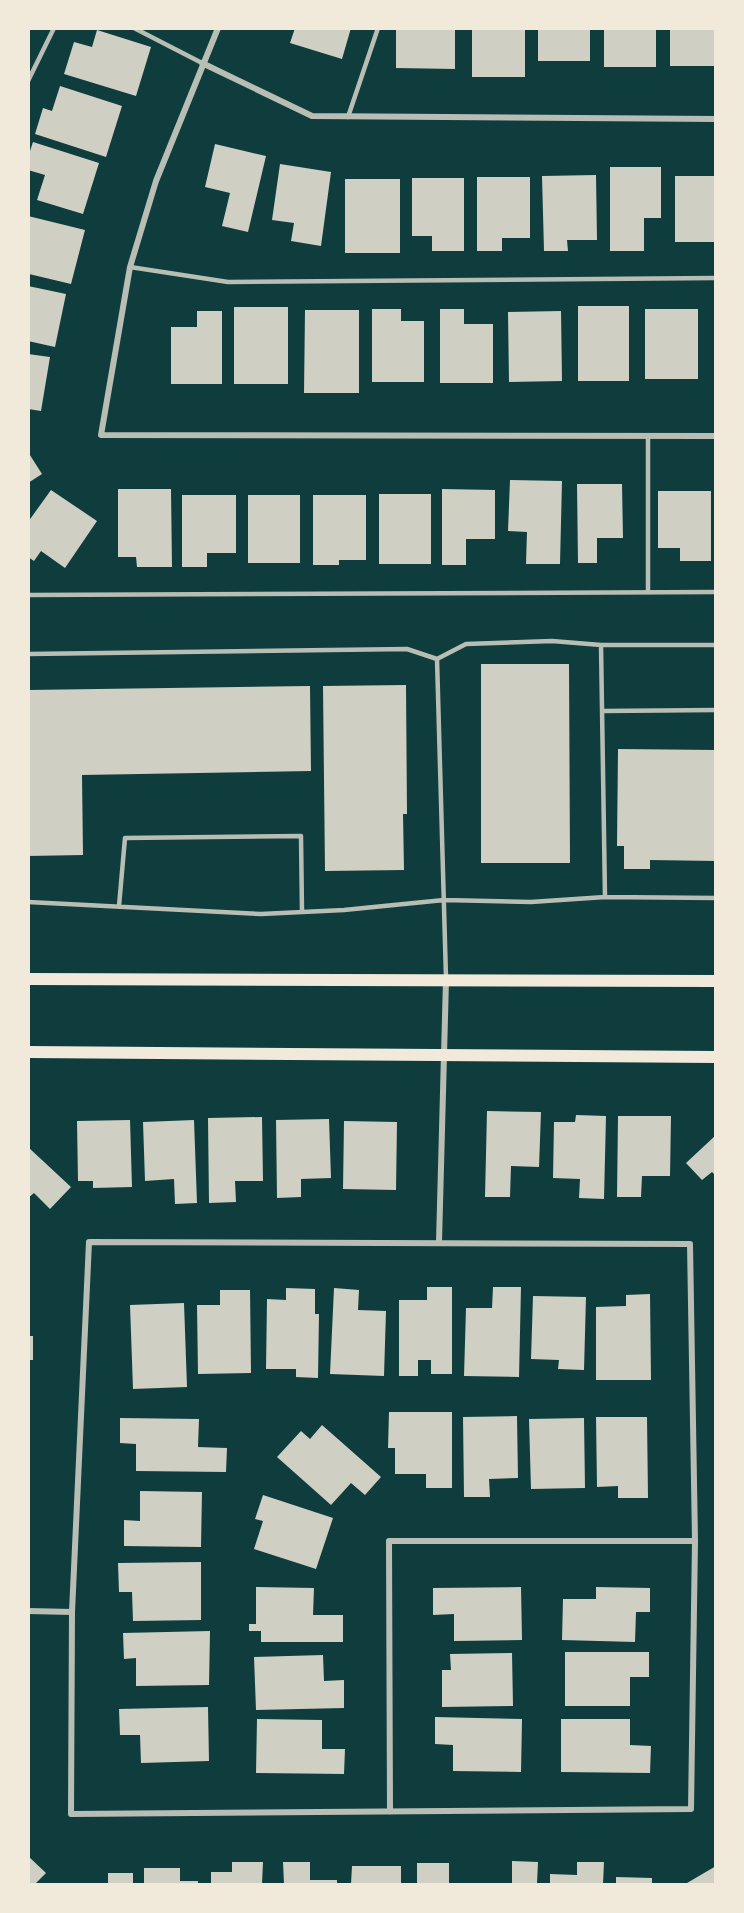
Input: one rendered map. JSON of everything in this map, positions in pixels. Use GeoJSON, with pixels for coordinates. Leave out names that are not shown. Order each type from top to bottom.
{"type":"FeatureCollection","features":[{"type":"Feature","properties":{"kind":"main road"},"geometry":{"type":"LineString","coordinates":[[28,979],[716,981]]}},
{"type":"Feature","properties":{"kind":"main road"},"geometry":{"type":"LineString","coordinates":[[28,1052],[442,1053],[716,1057]]}},
{"type":"Feature","properties":{"kind":"street"},"geometry":{"type":"LineString","coordinates":[[218,28],[156,181],[130,267],[100,435],[716,436]]}},
{"type":"Feature","properties":{"kind":"street"},"geometry":{"type":"LineString","coordinates":[[202,63],[312,116],[716,119]]}},
{"type":"Feature","properties":{"kind":"street"},"geometry":{"type":"LineString","coordinates":[[439,1242],[442,1053],[446,980]]}},
{"type":"Feature","properties":{"kind":"street"},"geometry":{"type":"LineString","coordinates":[[89,1242],[439,1242],[690,1244],[694,1541],[691,1809],[71,1814],[72,1612],[89,1242]]}},
{"type":"Feature","properties":{"kind":"street"},"geometry":{"type":"LineString","coordinates":[[390,1812],[389,1540],[694,1541]]}},
{"type":"Feature","properties":{"kind":"street"},"geometry":{"type":"LineString","coordinates":[[28,1611],[72,1612]]}},
{"type":"Feature","properties":{"kind":"lane"},"geometry":{"type":"LineString","coordinates":[[28,81],[54,28]]}},
{"type":"Feature","properties":{"kind":"lane"},"geometry":{"type":"LineString","coordinates":[[134,28],[202,63]]}},
{"type":"Feature","properties":{"kind":"lane"},"geometry":{"type":"LineString","coordinates":[[348,117],[378,28]]}},
{"type":"Feature","properties":{"kind":"lane"},"geometry":{"type":"LineString","coordinates":[[130,267],[228,282],[716,278]]}},
{"type":"Feature","properties":{"kind":"lane"},"geometry":{"type":"LineString","coordinates":[[648,436],[648,592]]}},
{"type":"Feature","properties":{"kind":"lane"},"geometry":{"type":"LineString","coordinates":[[28,595],[716,592]]}},
{"type":"Feature","properties":{"kind":"lane"},"geometry":{"type":"LineString","coordinates":[[28,654],[407,649],[437,659],[466,644],[552,641],[601,645],[716,645]]}},
{"type":"Feature","properties":{"kind":"lane"},"geometry":{"type":"LineString","coordinates":[[601,645],[605,897]]}},
{"type":"Feature","properties":{"kind":"lane"},"geometry":{"type":"LineString","coordinates":[[437,659],[446,980]]}},
{"type":"Feature","properties":{"kind":"lane"},"geometry":{"type":"LineString","coordinates":[[603,711],[716,710]]}},
{"type":"Feature","properties":{"kind":"lane"},"geometry":{"type":"LineString","coordinates":[[119,906],[125,838],[301,836],[302,912]]}},
{"type":"Feature","properties":{"kind":"lane"},"geometry":{"type":"LineString","coordinates":[[28,902],[261,914],[444,900],[531,902],[605,897],[716,898]]}},
{"type":"Feature","properties":{"kind":"building"},"geometry":{"type":"Polygon","coordinates":[[[295,28],[351,28],[342,59],[290,43],[295,28]]]}},
{"type":"Feature","properties":{"kind":"building"},"geometry":{"type":"Polygon","coordinates":[[[396,28],[455,28],[455,69],[396,68],[396,28]]]}},
{"type":"Feature","properties":{"kind":"building"},"geometry":{"type":"Polygon","coordinates":[[[472,28],[525,28],[525,77],[472,77],[472,28]]]}},
{"type":"Feature","properties":{"kind":"building"},"geometry":{"type":"Polygon","coordinates":[[[538,28],[590,28],[590,61],[538,61],[538,28]]]}},
{"type":"Feature","properties":{"kind":"building"},"geometry":{"type":"Polygon","coordinates":[[[604,28],[656,28],[656,67],[604,67],[604,28]]]}},
{"type":"Feature","properties":{"kind":"building"},"geometry":{"type":"Polygon","coordinates":[[[670,28],[716,28],[716,66],[670,66],[670,28]]]}},
{"type":"Feature","properties":{"kind":"building"},"geometry":{"type":"Polygon","coordinates":[[[97,30],[151,47],[136,96],[64,74],[74,42],[92,47],[97,30]]]}},
{"type":"Feature","properties":{"kind":"building"},"geometry":{"type":"Polygon","coordinates":[[[60,86],[122,106],[106,157],[35,134],[43,108],[52,111],[60,86]]]}},
{"type":"Feature","properties":{"kind":"building"},"geometry":{"type":"Polygon","coordinates":[[[33,142],[99,163],[83,214],[37,200],[45,175],[28,170],[28,157],[33,142]]]}},
{"type":"Feature","properties":{"kind":"building"},"geometry":{"type":"Polygon","coordinates":[[[215,144],[266,156],[248,232],[222,226],[230,193],[205,187],[215,144]]]}},
{"type":"Feature","properties":{"kind":"building"},"geometry":{"type":"Polygon","coordinates":[[[280,164],[331,172],[321,246],[291,241],[294,223],[272,220],[280,164]]]}},
{"type":"Feature","properties":{"kind":"building"},"geometry":{"type":"Polygon","coordinates":[[[610,167],[661,167],[661,218],[644,218],[644,251],[610,251],[610,167]]]}},
{"type":"Feature","properties":{"kind":"building"},"geometry":{"type":"Polygon","coordinates":[[[596,175],[597,240],[567,240],[568,251],[544,251],[542,176],[596,175]]]}},
{"type":"Feature","properties":{"kind":"building"},"geometry":{"type":"Polygon","coordinates":[[[675,176],[716,176],[716,242],[675,242],[675,176]]]}},
{"type":"Feature","properties":{"kind":"building"},"geometry":{"type":"Polygon","coordinates":[[[477,177],[530,177],[530,238],[502,238],[502,251],[477,251],[477,177]]]}},
{"type":"Feature","properties":{"kind":"building"},"geometry":{"type":"Polygon","coordinates":[[[412,178],[464,178],[464,251],[432,251],[432,236],[412,236],[412,178]]]}},
{"type":"Feature","properties":{"kind":"building"},"geometry":{"type":"Polygon","coordinates":[[[345,179],[400,179],[400,253],[345,253],[345,179]]]}},
{"type":"Feature","properties":{"kind":"building"},"geometry":{"type":"Polygon","coordinates":[[[28,216],[85,230],[71,284],[29,274],[28,216]]]}},
{"type":"Feature","properties":{"kind":"building"},"geometry":{"type":"Polygon","coordinates":[[[28,286],[66,294],[55,347],[28,341],[28,286]]]}},
{"type":"Feature","properties":{"kind":"building"},"geometry":{"type":"Polygon","coordinates":[[[578,306],[629,306],[629,381],[578,381],[578,306]]]}},
{"type":"Feature","properties":{"kind":"building"},"geometry":{"type":"Polygon","coordinates":[[[234,307],[288,307],[288,384],[234,384],[234,307]]]}},
{"type":"Feature","properties":{"kind":"building"},"geometry":{"type":"Polygon","coordinates":[[[372,309],[401,309],[401,321],[424,321],[424,382],[372,382],[372,309]]]}},
{"type":"Feature","properties":{"kind":"building"},"geometry":{"type":"Polygon","coordinates":[[[440,309],[464,309],[464,324],[493,324],[493,383],[440,383],[440,309]]]}},
{"type":"Feature","properties":{"kind":"building"},"geometry":{"type":"Polygon","coordinates":[[[645,309],[698,309],[698,379],[645,379],[645,309]]]}},
{"type":"Feature","properties":{"kind":"building"},"geometry":{"type":"Polygon","coordinates":[[[305,310],[359,310],[359,393],[304,393],[305,310]]]}},
{"type":"Feature","properties":{"kind":"building"},"geometry":{"type":"Polygon","coordinates":[[[197,311],[222,311],[222,384],[171,384],[171,327],[197,327],[197,311]]]}},
{"type":"Feature","properties":{"kind":"building"},"geometry":{"type":"Polygon","coordinates":[[[561,311],[562,381],[509,382],[508,312],[561,311]]]}},
{"type":"Feature","properties":{"kind":"building"},"geometry":{"type":"Polygon","coordinates":[[[28,354],[50,357],[41,411],[28,409],[28,354]]]}},
{"type":"Feature","properties":{"kind":"building"},"geometry":{"type":"Polygon","coordinates":[[[28,452],[42,474],[28,483],[28,452]]]}},
{"type":"Feature","properties":{"kind":"building"},"geometry":{"type":"Polygon","coordinates":[[[510,480],[562,481],[560,564],[526,564],[527,532],[508,531],[510,480]]]}},
{"type":"Feature","properties":{"kind":"building"},"geometry":{"type":"Polygon","coordinates":[[[577,484],[622,484],[623,538],[597,538],[597,563],[578,563],[577,484]]]}},
{"type":"Feature","properties":{"kind":"building"},"geometry":{"type":"Polygon","coordinates":[[[118,489],[171,489],[172,567],[137,567],[136,557],[118,557],[118,489]]]}},
{"type":"Feature","properties":{"kind":"building"},"geometry":{"type":"Polygon","coordinates":[[[442,489],[495,490],[495,539],[466,539],[466,565],[442,565],[442,489]]]}},
{"type":"Feature","properties":{"kind":"building"},"geometry":{"type":"Polygon","coordinates":[[[51,490],[97,521],[65,568],[41,551],[34,561],[28,557],[28,522],[51,490]]]}},
{"type":"Feature","properties":{"kind":"building"},"geometry":{"type":"Polygon","coordinates":[[[658,491],[711,491],[711,561],[680,561],[680,548],[658,548],[658,491]]]}},
{"type":"Feature","properties":{"kind":"building"},"geometry":{"type":"Polygon","coordinates":[[[379,494],[431,494],[431,564],[379,564],[379,494]]]}},
{"type":"Feature","properties":{"kind":"building"},"geometry":{"type":"Polygon","coordinates":[[[182,495],[236,495],[236,553],[207,553],[207,567],[182,567],[182,495]]]}},
{"type":"Feature","properties":{"kind":"building"},"geometry":{"type":"Polygon","coordinates":[[[248,495],[300,495],[300,563],[248,563],[248,495]]]}},
{"type":"Feature","properties":{"kind":"building"},"geometry":{"type":"Polygon","coordinates":[[[313,495],[366,495],[366,560],[339,560],[339,565],[313,565],[313,495]]]}},
{"type":"Feature","properties":{"kind":"building"},"geometry":{"type":"Polygon","coordinates":[[[481,664],[569,664],[570,863],[481,863],[481,664]]]}},
{"type":"Feature","properties":{"kind":"building"},"geometry":{"type":"Polygon","coordinates":[[[406,685],[407,814],[403,814],[404,870],[325,871],[323,686],[406,685]]]}},
{"type":"Feature","properties":{"kind":"building"},"geometry":{"type":"Polygon","coordinates":[[[310,686],[311,771],[82,775],[83,855],[28,856],[28,690],[310,686]]]}},
{"type":"Feature","properties":{"kind":"building"},"geometry":{"type":"Polygon","coordinates":[[[618,749],[716,750],[716,861],[650,860],[650,869],[624,869],[624,846],[617,846],[618,749]]]}},
{"type":"Feature","properties":{"kind":"building"},"geometry":{"type":"Polygon","coordinates":[[[487,1111],[541,1112],[539,1167],[511,1166],[510,1197],[485,1197],[487,1111]]]}},
{"type":"Feature","properties":{"kind":"building"},"geometry":{"type":"Polygon","coordinates":[[[576,1115],[606,1116],[604,1199],[579,1198],[580,1179],[553,1178],[554,1122],[575,1122],[576,1115]]]}},
{"type":"Feature","properties":{"kind":"building"},"geometry":{"type":"Polygon","coordinates":[[[618,1116],[671,1116],[670,1176],[642,1176],[641,1197],[617,1197],[618,1116]]]}},
{"type":"Feature","properties":{"kind":"building"},"geometry":{"type":"Polygon","coordinates":[[[262,1117],[263,1181],[235,1181],[236,1202],[209,1203],[208,1118],[262,1117]]]}},
{"type":"Feature","properties":{"kind":"building"},"geometry":{"type":"Polygon","coordinates":[[[329,1119],[331,1178],[301,1179],[301,1197],[277,1198],[276,1120],[329,1119]]]}},
{"type":"Feature","properties":{"kind":"building"},"geometry":{"type":"Polygon","coordinates":[[[130,1120],[132,1187],[93,1188],[93,1181],[78,1181],[77,1121],[130,1120]]]}},
{"type":"Feature","properties":{"kind":"building"},"geometry":{"type":"Polygon","coordinates":[[[194,1120],[197,1203],[175,1204],[174,1179],[145,1181],[143,1122],[194,1120]]]}},
{"type":"Feature","properties":{"kind":"building"},"geometry":{"type":"Polygon","coordinates":[[[344,1121],[397,1122],[396,1190],[343,1189],[344,1121]]]}},
{"type":"Feature","properties":{"kind":"building"},"geometry":{"type":"Polygon","coordinates":[[[716,1135],[716,1176],[712,1172],[702,1180],[686,1163],[716,1135]]]}},
{"type":"Feature","properties":{"kind":"building"},"geometry":{"type":"Polygon","coordinates":[[[28,1147],[71,1187],[50,1209],[34,1193],[28,1198],[28,1147]]]}},
{"type":"Feature","properties":{"kind":"building"},"geometry":{"type":"Polygon","coordinates":[[[427,1287],[452,1287],[452,1374],[431,1374],[431,1360],[418,1360],[418,1376],[399,1376],[399,1300],[427,1300],[427,1287]]]}},
{"type":"Feature","properties":{"kind":"building"},"geometry":{"type":"Polygon","coordinates":[[[493,1287],[521,1287],[519,1377],[464,1376],[466,1308],[492,1308],[493,1287]]]}},
{"type":"Feature","properties":{"kind":"building"},"geometry":{"type":"Polygon","coordinates":[[[286,1288],[315,1289],[315,1314],[319,1314],[318,1378],[296,1377],[296,1369],[266,1369],[267,1299],[286,1300],[286,1288]]]}},
{"type":"Feature","properties":{"kind":"building"},"geometry":{"type":"Polygon","coordinates":[[[334,1288],[359,1290],[358,1310],[386,1311],[384,1376],[330,1374],[334,1288]]]}},
{"type":"Feature","properties":{"kind":"building"},"geometry":{"type":"Polygon","coordinates":[[[220,1290],[250,1290],[251,1373],[198,1374],[197,1305],[220,1305],[220,1290]]]}},
{"type":"Feature","properties":{"kind":"building"},"geometry":{"type":"Polygon","coordinates":[[[650,1294],[651,1380],[596,1380],[596,1307],[626,1306],[626,1295],[650,1294]]]}},
{"type":"Feature","properties":{"kind":"building"},"geometry":{"type":"Polygon","coordinates":[[[533,1296],[586,1297],[584,1370],[558,1369],[559,1360],[531,1359],[533,1296]]]}},
{"type":"Feature","properties":{"kind":"building"},"geometry":{"type":"Polygon","coordinates":[[[184,1303],[187,1387],[133,1389],[130,1305],[184,1303]]]}},
{"type":"Feature","properties":{"kind":"building"},"geometry":{"type":"Polygon","coordinates":[[[28,1336],[33,1336],[33,1360],[28,1360],[28,1336]]]}},
{"type":"Feature","properties":{"kind":"building"},"geometry":{"type":"Polygon","coordinates":[[[389,1412],[452,1412],[452,1488],[426,1488],[426,1474],[395,1474],[395,1448],[388,1448],[389,1412]]]}},
{"type":"Feature","properties":{"kind":"building"},"geometry":{"type":"Polygon","coordinates":[[[517,1416],[518,1478],[489,1479],[490,1497],[464,1497],[463,1417],[517,1416]]]}},
{"type":"Feature","properties":{"kind":"building"},"geometry":{"type":"Polygon","coordinates":[[[596,1417],[647,1417],[648,1498],[618,1498],[618,1486],[597,1487],[596,1417]]]}},
{"type":"Feature","properties":{"kind":"building"},"geometry":{"type":"Polygon","coordinates":[[[120,1418],[199,1419],[198,1447],[227,1448],[226,1472],[136,1471],[136,1444],[120,1443],[120,1418]]]}},
{"type":"Feature","properties":{"kind":"building"},"geometry":{"type":"Polygon","coordinates":[[[584,1418],[585,1488],[531,1489],[529,1419],[584,1418]]]}},
{"type":"Feature","properties":{"kind":"building"},"geometry":{"type":"Polygon","coordinates":[[[322,1425],[381,1477],[365,1495],[351,1483],[331,1505],[277,1457],[301,1431],[310,1439],[322,1425]]]}},
{"type":"Feature","properties":{"kind":"building"},"geometry":{"type":"Polygon","coordinates":[[[140,1491],[202,1492],[201,1547],[124,1546],[124,1520],[140,1521],[140,1491]]]}},
{"type":"Feature","properties":{"kind":"building"},"geometry":{"type":"Polygon","coordinates":[[[263,1495],[333,1518],[316,1569],[254,1549],[263,1521],[255,1519],[263,1495]]]}},
{"type":"Feature","properties":{"kind":"building"},"geometry":{"type":"Polygon","coordinates":[[[201,1562],[201,1620],[133,1621],[132,1592],[119,1592],[118,1563],[201,1562]]]}},
{"type":"Feature","properties":{"kind":"building"},"geometry":{"type":"Polygon","coordinates":[[[256,1587],[314,1588],[313,1615],[343,1615],[343,1642],[261,1642],[261,1631],[249,1631],[249,1624],[256,1624],[256,1587]]]}},
{"type":"Feature","properties":{"kind":"building"},"geometry":{"type":"Polygon","coordinates":[[[521,1587],[522,1640],[454,1641],[454,1614],[433,1615],[433,1588],[521,1587]]]}},
{"type":"Feature","properties":{"kind":"building"},"geometry":{"type":"Polygon","coordinates":[[[596,1587],[650,1588],[650,1612],[636,1612],[635,1642],[562,1640],[563,1599],[596,1599],[596,1587]]]}},
{"type":"Feature","properties":{"kind":"building"},"geometry":{"type":"Polygon","coordinates":[[[210,1631],[209,1685],[136,1686],[136,1658],[124,1659],[123,1633],[210,1631]]]}},
{"type":"Feature","properties":{"kind":"building"},"geometry":{"type":"Polygon","coordinates":[[[565,1652],[649,1652],[649,1677],[630,1677],[630,1706],[565,1706],[565,1652]]]}},
{"type":"Feature","properties":{"kind":"building"},"geometry":{"type":"Polygon","coordinates":[[[512,1653],[513,1706],[442,1707],[442,1670],[451,1670],[450,1654],[512,1653]]]}},
{"type":"Feature","properties":{"kind":"building"},"geometry":{"type":"Polygon","coordinates":[[[323,1655],[324,1681],[344,1680],[344,1708],[256,1710],[254,1657],[323,1655]]]}},
{"type":"Feature","properties":{"kind":"building"},"geometry":{"type":"Polygon","coordinates":[[[208,1707],[209,1761],[141,1763],[140,1735],[120,1735],[119,1709],[208,1707]]]}},
{"type":"Feature","properties":{"kind":"building"},"geometry":{"type":"Polygon","coordinates":[[[435,1717],[522,1719],[521,1772],[453,1771],[453,1745],[435,1744],[435,1717]]]}},
{"type":"Feature","properties":{"kind":"building"},"geometry":{"type":"Polygon","coordinates":[[[257,1719],[322,1720],[322,1749],[345,1749],[344,1774],[256,1773],[257,1719]]]}},
{"type":"Feature","properties":{"kind":"building"},"geometry":{"type":"Polygon","coordinates":[[[561,1719],[630,1719],[630,1745],[651,1746],[650,1773],[561,1772],[561,1719]]]}},
{"type":"Feature","properties":{"kind":"building"},"geometry":{"type":"Polygon","coordinates":[[[28,1856],[46,1873],[35,1884],[28,1884],[28,1856]]]}},
{"type":"Feature","properties":{"kind":"building"},"geometry":{"type":"Polygon","coordinates":[[[512,1861],[538,1862],[537,1884],[512,1884],[512,1861]]]}},
{"type":"Feature","properties":{"kind":"building"},"geometry":{"type":"Polygon","coordinates":[[[232,1862],[263,1862],[262,1884],[211,1884],[211,1872],[232,1872],[232,1862]]]}},
{"type":"Feature","properties":{"kind":"building"},"geometry":{"type":"Polygon","coordinates":[[[283,1862],[310,1862],[310,1880],[337,1880],[337,1884],[284,1884],[283,1862]]]}},
{"type":"Feature","properties":{"kind":"building"},"geometry":{"type":"Polygon","coordinates":[[[577,1862],[604,1862],[603,1884],[550,1884],[550,1874],[577,1875],[577,1862]]]}},
{"type":"Feature","properties":{"kind":"building"},"geometry":{"type":"Polygon","coordinates":[[[417,1863],[449,1863],[449,1884],[417,1884],[417,1863]]]}},
{"type":"Feature","properties":{"kind":"building"},"geometry":{"type":"Polygon","coordinates":[[[352,1866],[401,1866],[401,1884],[351,1884],[352,1866]]]}},
{"type":"Feature","properties":{"kind":"building"},"geometry":{"type":"Polygon","coordinates":[[[716,1866],[716,1884],[687,1883],[716,1866]]]}},
{"type":"Feature","properties":{"kind":"building"},"geometry":{"type":"Polygon","coordinates":[[[144,1868],[180,1868],[180,1881],[198,1881],[198,1884],[144,1884],[144,1868]]]}},
{"type":"Feature","properties":{"kind":"building"},"geometry":{"type":"Polygon","coordinates":[[[108,1873],[133,1873],[133,1884],[108,1884],[108,1873]]]}},
{"type":"Feature","properties":{"kind":"building"},"geometry":{"type":"Polygon","coordinates":[[[616,1877],[652,1878],[652,1884],[616,1884],[616,1877]]]}}]}
